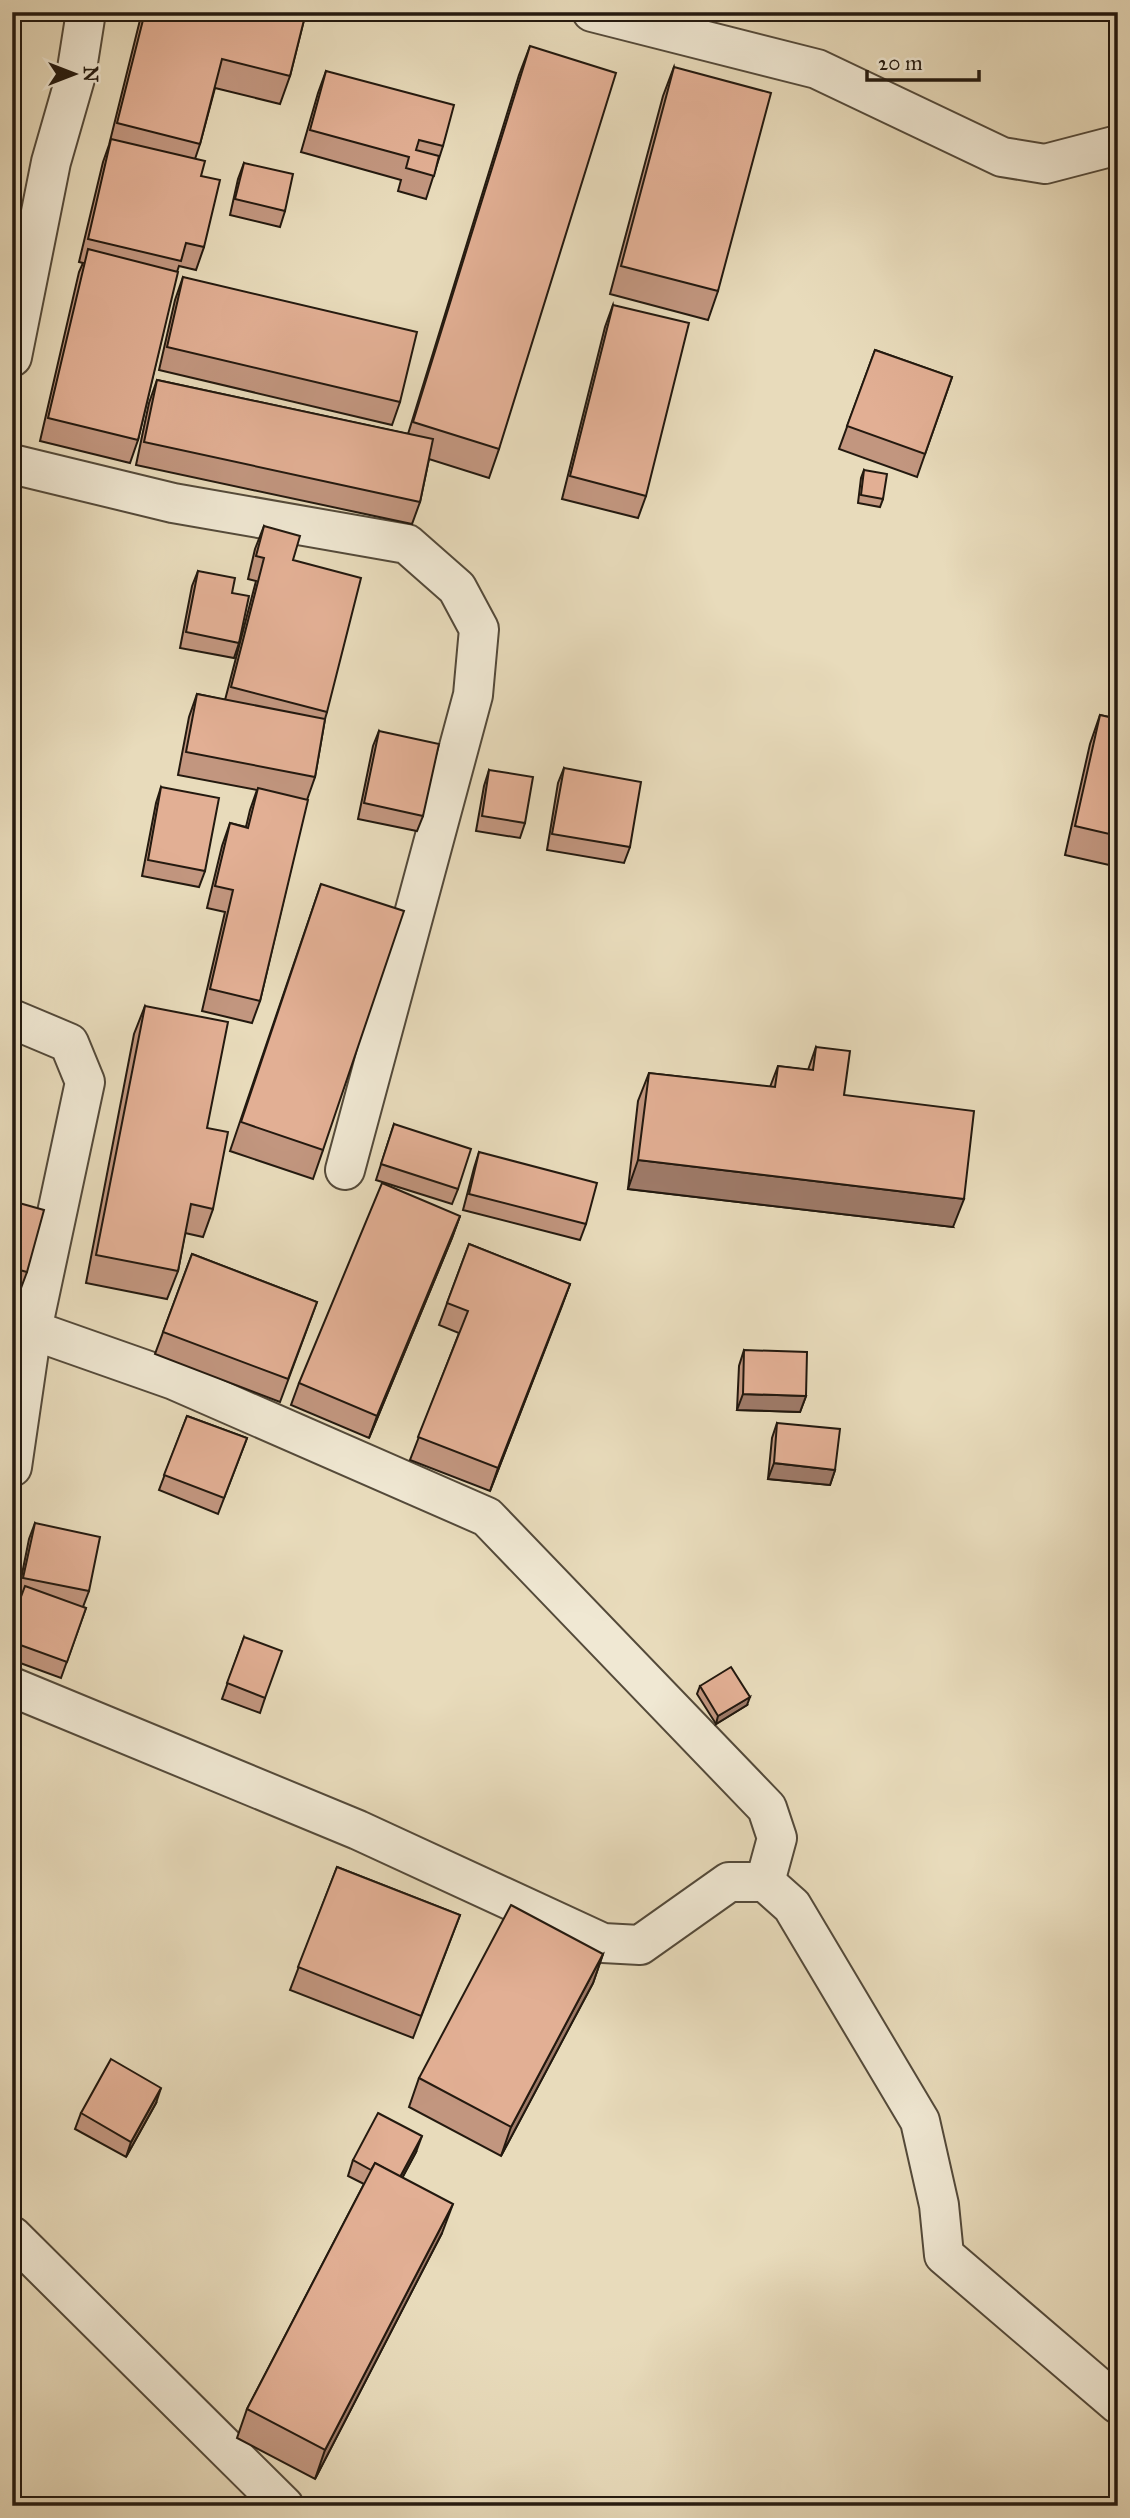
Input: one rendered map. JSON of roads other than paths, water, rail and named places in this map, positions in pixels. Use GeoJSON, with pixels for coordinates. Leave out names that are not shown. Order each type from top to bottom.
{"type":"FeatureCollection","features":[{"type":"Feature","properties":{"kind":"street"},"geometry":{"type":"LineString","coordinates":[[12,357],[51,162],[76,75],[86,12]]}},
{"type":"Feature","properties":{"kind":"street"},"geometry":{"type":"LineString","coordinates":[[592,12],[817,69],[1002,157],[1045,164],[1118,145]]}},
{"type":"Feature","properties":{"kind":"street"},"geometry":{"type":"LineString","coordinates":[[12,464],[173,503],[407,544],[457,588],[479,629],[473,695],[345,1170]]}},
{"type":"Feature","properties":{"kind":"street"},"geometry":{"type":"LineString","coordinates":[[12,1018],[69,1042],[85,1082],[22,1328],[12,1467]]}},
{"type":"Feature","properties":{"kind":"street"},"geometry":{"type":"LineString","coordinates":[[22,1328],[174,1380],[487,1517],[767,1808],[777,1838],[765,1882]]}},
{"type":"Feature","properties":{"kind":"street"},"geometry":{"type":"LineString","coordinates":[[12,1686],[358,1830],[603,1943],[640,1945],[729,1882],[765,1882],[792,1906],[920,2121],[939,2205],[944,2255],[1118,2404]]}},
{"type":"Feature","properties":{"kind":"street"},"geometry":{"type":"LineString","coordinates":[[12,2236],[284,2506]]}}]}
